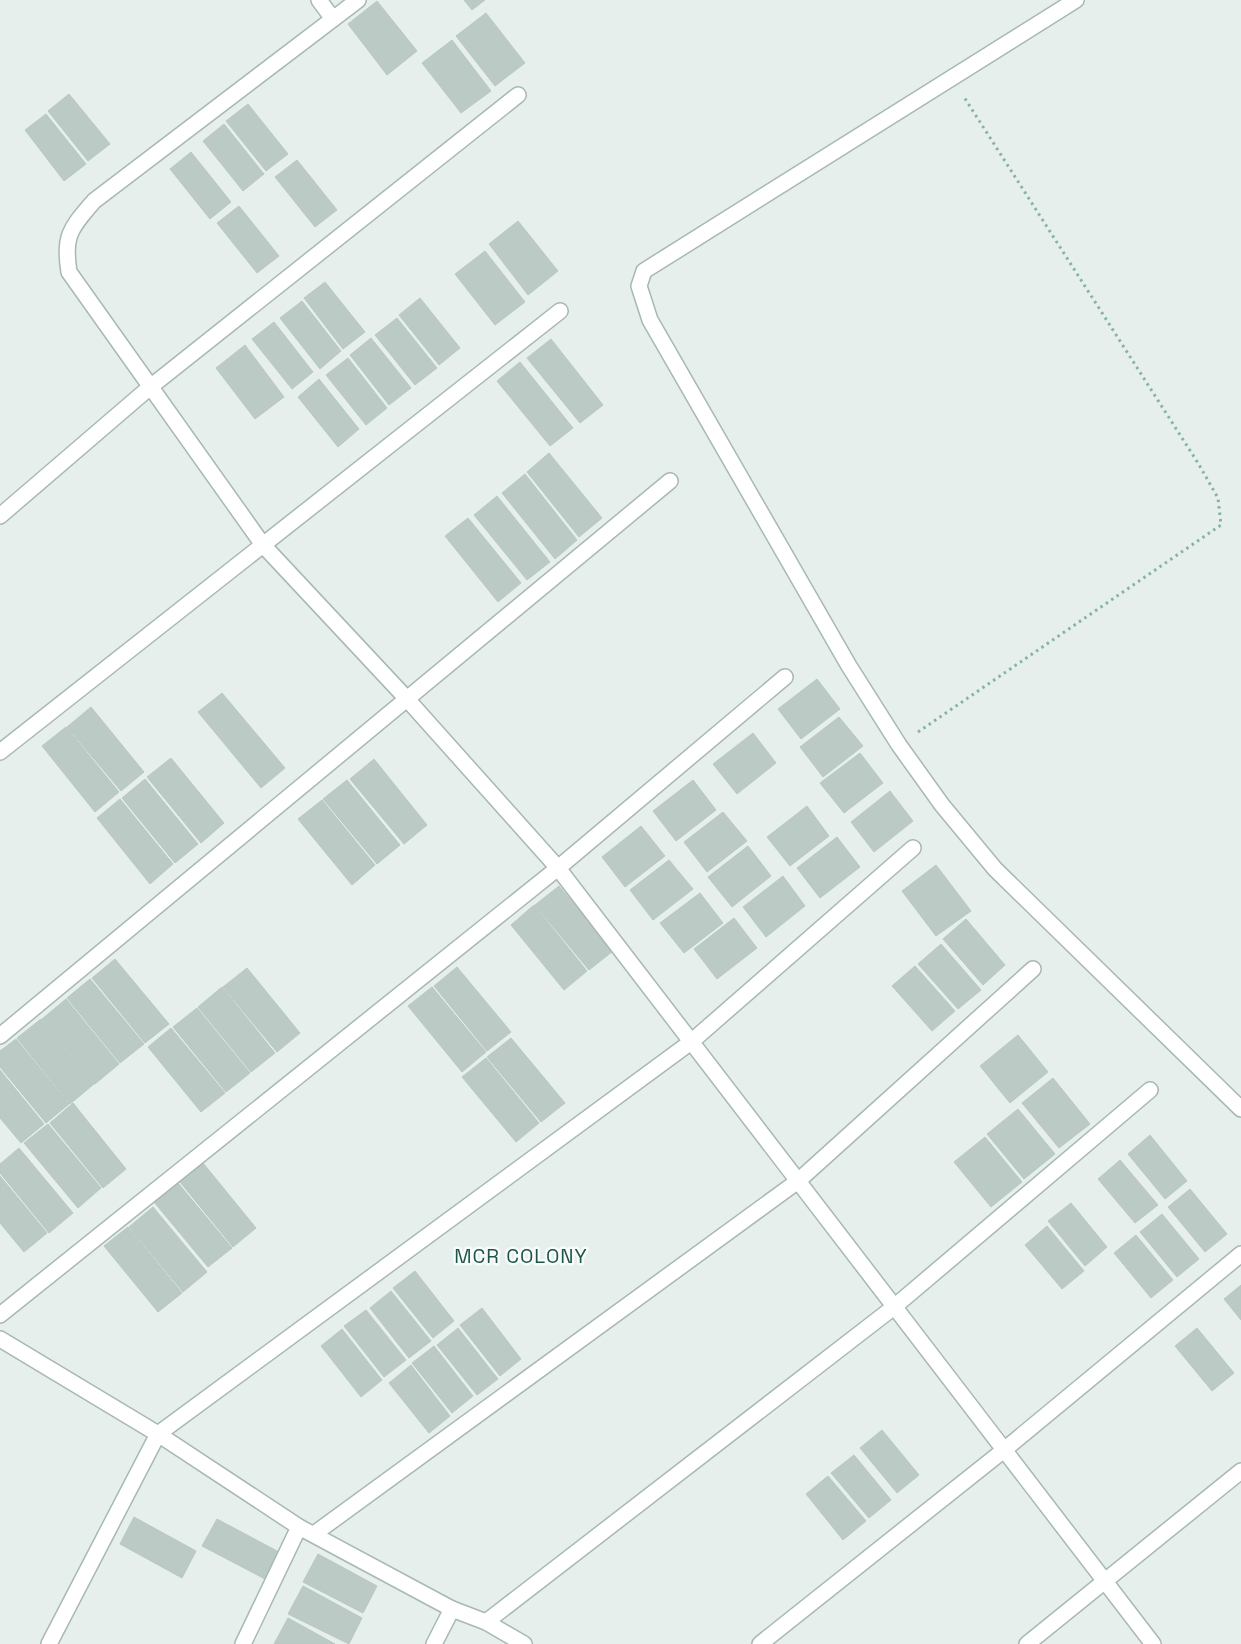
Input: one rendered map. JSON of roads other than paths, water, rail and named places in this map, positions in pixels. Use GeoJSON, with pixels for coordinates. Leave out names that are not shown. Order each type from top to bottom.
{"type":"FeatureCollection","features":[{"type":"Feature","properties":{"kind":"street"},"geometry":{"type":"LineString","coordinates":[[319,0],[333,19]]}},
{"type":"Feature","properties":{"kind":"street"},"geometry":{"type":"LineString","coordinates":[[358,0],[94,201],[74,225],[65,249],[69,272],[149,388],[263,544],[407,699],[558,868],[1153,1644]]}},
{"type":"Feature","properties":{"kind":"street"},"geometry":{"type":"LineString","coordinates":[[1076,0],[644,271],[639,286],[650,320],[849,666],[899,745],[942,804],[995,869],[1241,1109]]}},
{"type":"Feature","properties":{"kind":"street"},"geometry":{"type":"LineString","coordinates":[[0,516],[149,388],[518,95]]}},
{"type":"Feature","properties":{"kind":"street"},"geometry":{"type":"LineString","coordinates":[[0,752],[560,312]]}},
{"type":"Feature","properties":{"kind":"street"},"geometry":{"type":"LineString","coordinates":[[0,1036],[670,481]]}},
{"type":"Feature","properties":{"kind":"street"},"geometry":{"type":"LineString","coordinates":[[0,1315],[558,868],[785,677]]}},
{"type":"Feature","properties":{"kind":"street"},"geometry":{"type":"LineString","coordinates":[[49,1644],[158,1434],[691,1042],[913,848]]}},
{"type":"Feature","properties":{"kind":"street"},"geometry":{"type":"LineString","coordinates":[[314,1534],[798,1181],[1033,969]]}},
{"type":"Feature","properties":{"kind":"street"},"geometry":{"type":"LineString","coordinates":[[486,1622],[894,1307],[1150,1090]]}},
{"type":"Feature","properties":{"kind":"street"},"geometry":{"type":"LineString","coordinates":[[760,1644],[1004,1450],[1241,1254]]}},
{"type":"Feature","properties":{"kind":"street"},"geometry":{"type":"LineString","coordinates":[[1,1342],[158,1434],[299,1527],[452,1609],[486,1622],[524,1644]]}},
{"type":"Feature","properties":{"kind":"street"},"geometry":{"type":"LineString","coordinates":[[1027,1644],[1241,1471]]}},
{"type":"Feature","properties":{"kind":"street"},"geometry":{"type":"LineString","coordinates":[[243,1644],[299,1527]]}},
{"type":"Feature","properties":{"kind":"street"},"geometry":{"type":"LineString","coordinates":[[434,1644],[452,1609]]}},
{"type":"Feature","properties":{"kind":"district","name":"MCR COLONY"},"geometry":{"type":"Point","coordinates":[521,1256]}}]}
